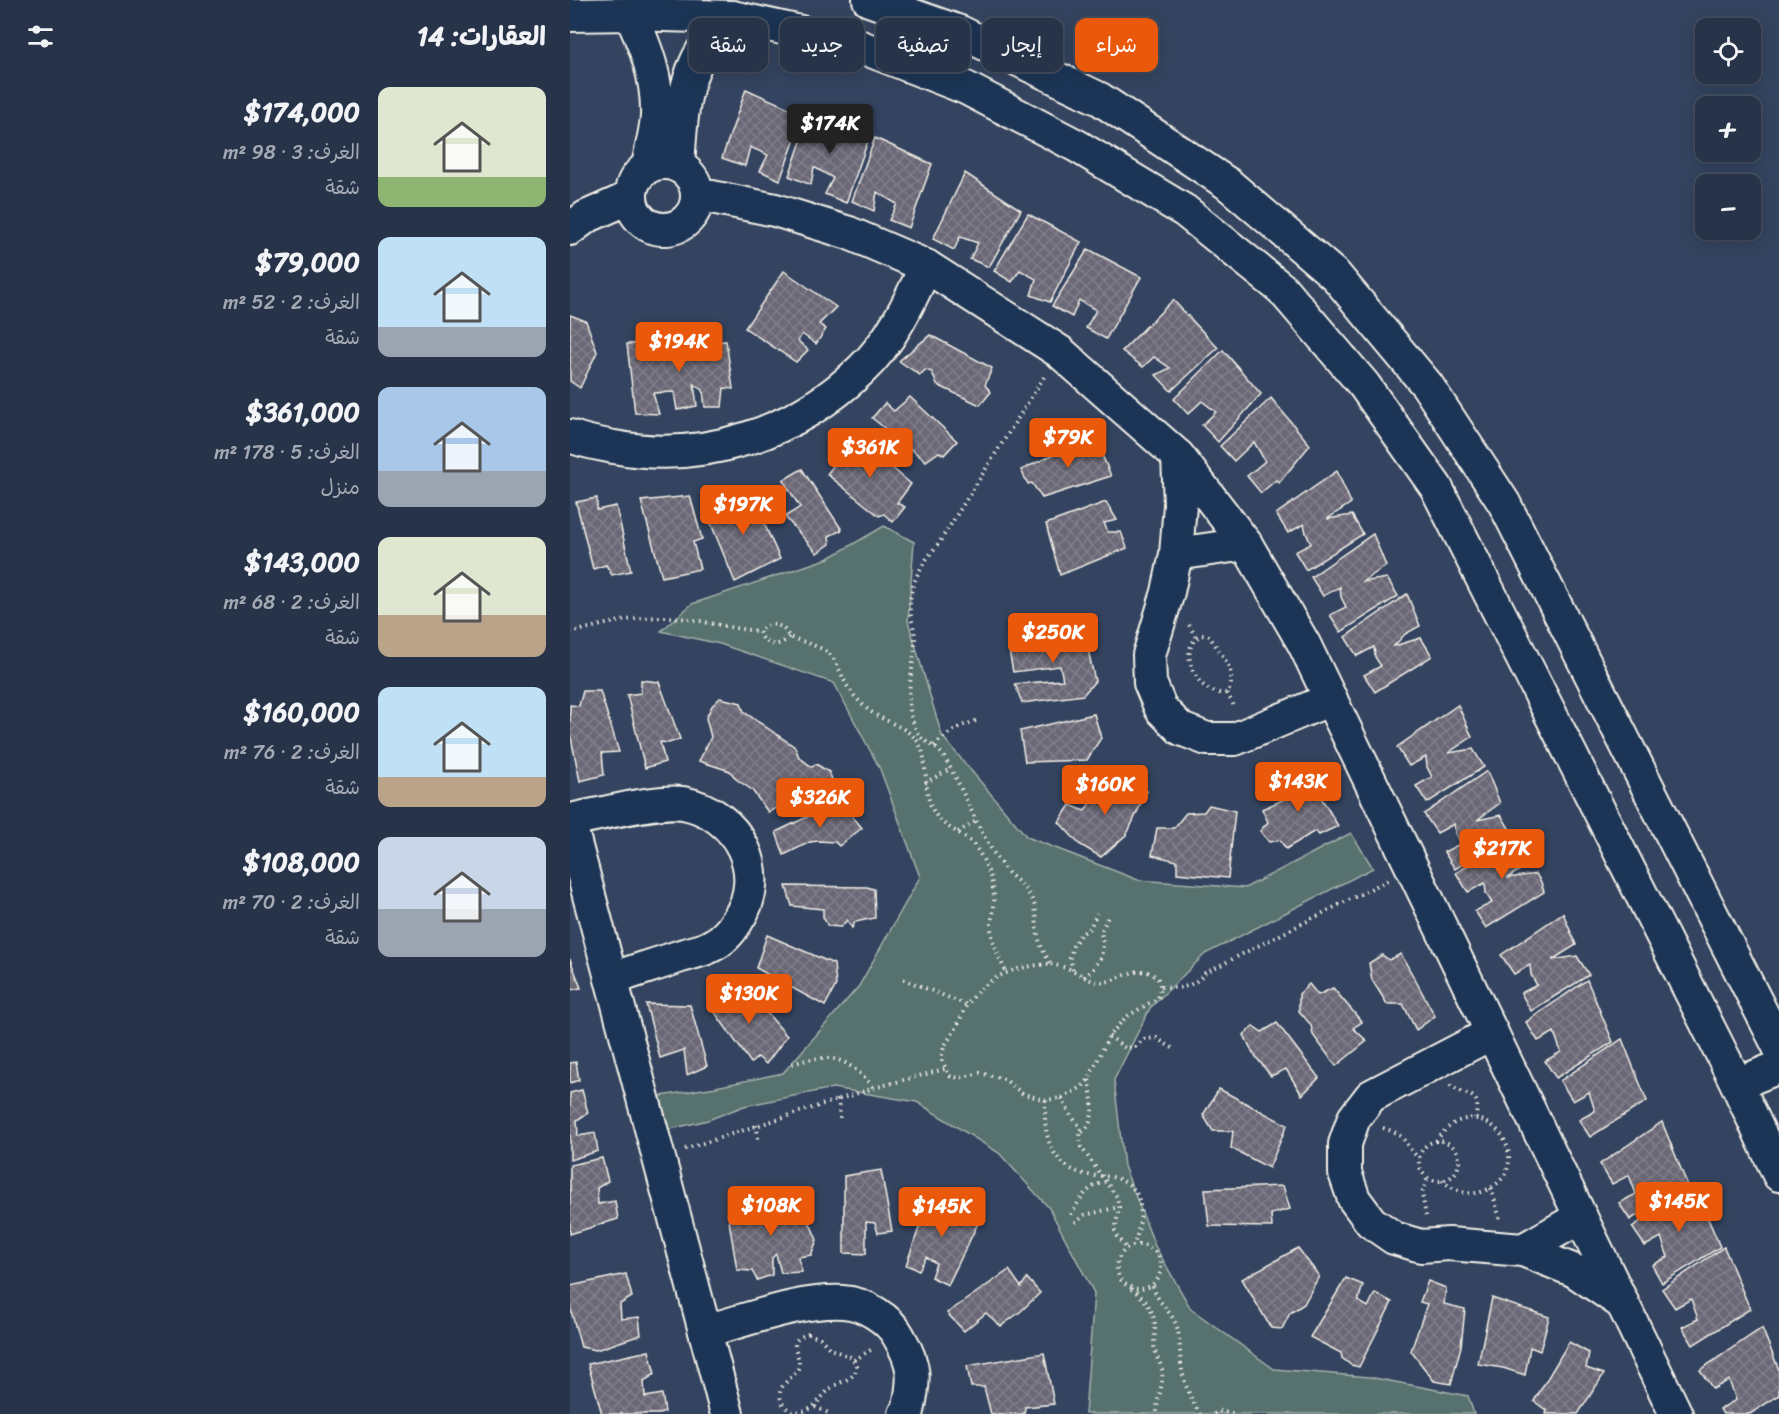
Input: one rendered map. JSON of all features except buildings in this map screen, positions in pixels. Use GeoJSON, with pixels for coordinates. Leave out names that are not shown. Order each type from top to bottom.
{"type":"FeatureCollection","features":[{"type":"Feature","properties":{"kind":"street"},"geometry":{"type":"LineString","coordinates":[[868,0],[960,32],[1100,99],[1228,184],[1336,276],[1427,385],[1504,503],[1779,1047]]}},
{"type":"Feature","properties":{"kind":"street"},"geometry":{"type":"LineString","coordinates":[[630,14],[646,48],[655,81],[663,166]]}},
{"type":"Feature","properties":{"kind":"street"},"geometry":{"type":"LineString","coordinates":[[570,15],[732,17],[851,43],[966,88],[1077,146],[1185,211],[1282,289],[1364,385],[1436,487],[1737,1084],[1779,1175]]}},
{"type":"Feature","properties":{"kind":"street"},"geometry":{"type":"LineString","coordinates":[[663,166],[682,113],[688,79],[704,47],[732,17]]}},
{"type":"Feature","properties":{"kind":"street"},"geometry":{"type":"LineString","coordinates":[[663,166],[688,172],[697,194],[695,207],[689,218],[679,226],[666,229],[653,227],[642,220],[634,210],[631,197],[632,185],[639,174],[663,166]]}},
{"type":"Feature","properties":{"kind":"street"},"geometry":{"type":"LineString","coordinates":[[697,194],[775,210],[849,233],[926,267],[1060,352],[1178,456],[1246,544],[1304,644],[1676,1414]]}},
{"type":"Feature","properties":{"kind":"street"},"geometry":{"type":"LineString","coordinates":[[570,229],[586,217],[631,197]]}},
{"type":"Feature","properties":{"kind":"street"},"geometry":{"type":"LineString","coordinates":[[570,436],[640,452],[701,450],[761,436],[815,408],[862,369],[900,322],[926,267]]}},
{"type":"Feature","properties":{"kind":"street"},"geometry":{"type":"LineString","coordinates":[[1178,456],[1180,505],[1176,554],[1168,592],[1149,655],[1150,683],[1161,709],[1181,729],[1207,739],[1235,739],[1331,699]]}},
{"type":"Feature","properties":{"kind":"street"},"geometry":{"type":"LineString","coordinates":[[1176,554],[1246,544]]}},
{"type":"Feature","properties":{"kind":"street"},"geometry":{"type":"LineString","coordinates":[[611,979],[711,946],[730,932],[744,911],[750,888],[749,863],[740,841],[725,822],[704,809],[681,803],[656,804],[570,822],[611,979],[658,1157],[727,1414]]}},
{"type":"Feature","properties":{"kind":"street"},"geometry":{"type":"LineString","coordinates":[[1492,1033],[1371,1096],[1354,1118],[1345,1144],[1345,1173],[1354,1199],[1371,1222],[1394,1238],[1421,1246],[1449,1244],[1523,1251],[1575,1271],[1622,1303]]}},
{"type":"Feature","properties":{"kind":"street"},"geometry":{"type":"LineString","coordinates":[[1737,1084],[1779,1066]]}},
{"type":"Feature","properties":{"kind":"street"},"geometry":{"type":"LineString","coordinates":[[1523,1251],[1581,1217]]}},
{"type":"Feature","properties":{"kind":"street"},"geometry":{"type":"LineString","coordinates":[[705,1331],[818,1303],[846,1302],[873,1311],[896,1329],[910,1354],[914,1383],[908,1411],[905,1414]]}},
{"type":"Feature","properties":{"kind":"path"},"geometry":{"type":"LineString","coordinates":[[1051,964],[1042,950],[1037,934],[1038,917],[1032,898],[1022,882],[1006,871],[976,821],[943,756],[934,746],[921,738],[912,718],[908,695],[915,651],[915,630],[910,608],[914,584],[923,562],[939,543],[1060,352]]}},
{"type":"Feature","properties":{"kind":"path"},"geometry":{"type":"LineString","coordinates":[[570,633],[624,619],[669,617],[736,630],[759,631],[773,624],[783,628],[789,637],[828,652],[837,664],[838,671],[850,691],[868,709],[905,729],[919,743],[924,763],[924,783],[934,813],[945,826],[974,844],[992,882],[995,905],[990,927],[996,950],[1006,972]]}},
{"type":"Feature","properties":{"kind":"path"},"geometry":{"type":"LineString","coordinates":[[759,631],[763,640],[772,645],[782,644],[789,637]]}},
{"type":"Feature","properties":{"kind":"path"},"geometry":{"type":"LineString","coordinates":[[1209,636],[1230,668],[1233,677],[1232,685],[1227,693],[1214,692],[1195,676],[1191,668],[1192,650],[1196,637],[1209,636]]}},
{"type":"Feature","properties":{"kind":"path"},"geometry":{"type":"LineString","coordinates":[[934,746],[953,730],[976,721]]}},
{"type":"Feature","properties":{"kind":"path"},"geometry":{"type":"LineString","coordinates":[[924,783],[950,769]]}},
{"type":"Feature","properties":{"kind":"path"},"geometry":{"type":"LineString","coordinates":[[958,832],[976,821]]}},
{"type":"Feature","properties":{"kind":"path"},"geometry":{"type":"LineString","coordinates":[[1161,987],[1189,986],[1205,973],[1413,868]]}},
{"type":"Feature","properties":{"kind":"path"},"geometry":{"type":"LineString","coordinates":[[1073,970],[1070,958],[1072,946],[1080,935],[1090,928],[1097,913]]}},
{"type":"Feature","properties":{"kind":"path"},"geometry":{"type":"LineString","coordinates":[[1083,977],[1101,958],[1103,945],[1101,932],[1108,917]]}},
{"type":"Feature","properties":{"kind":"path"},"geometry":{"type":"LineString","coordinates":[[1051,964],[1073,970],[1083,977],[1100,982],[1113,980],[1122,975],[1147,971],[1157,976],[1161,987],[1158,998],[1126,1017],[1109,1036],[1089,1079],[1082,1087],[1062,1098],[1047,1100],[1023,1094],[1004,1079],[980,1073],[959,1078],[950,1076],[945,1070],[940,1059],[944,1043],[954,1032],[967,1005],[987,984],[1006,972],[1027,965],[1051,964]]}},
{"type":"Feature","properties":{"kind":"path"},"geometry":{"type":"LineString","coordinates":[[903,979],[967,1005]]}},
{"type":"Feature","properties":{"kind":"path"},"geometry":{"type":"LineString","coordinates":[[1109,1036],[1125,1048],[1135,1047],[1144,1039],[1156,1038],[1174,1049]]}},
{"type":"Feature","properties":{"kind":"path"},"geometry":{"type":"LineString","coordinates":[[792,1064],[814,1057],[838,1059],[858,1070],[874,1088]]}},
{"type":"Feature","properties":{"kind":"path"},"geometry":{"type":"LineString","coordinates":[[1437,1061],[1450,1086],[1456,1091],[1467,1092],[1475,1098],[1478,1109],[1475,1118]]}},
{"type":"Feature","properties":{"kind":"path"},"geometry":{"type":"LineString","coordinates":[[658,1157],[874,1088],[945,1070]]}},
{"type":"Feature","properties":{"kind":"path"},"geometry":{"type":"LineString","coordinates":[[1081,1133],[1088,1127],[1092,1118],[1089,1079]]}},
{"type":"Feature","properties":{"kind":"path"},"geometry":{"type":"LineString","coordinates":[[1062,1098],[1071,1116],[1081,1128],[1081,1147],[1105,1182],[1113,1189],[1119,1207],[1115,1231],[1117,1238],[1126,1248]]}},
{"type":"Feature","properties":{"kind":"path"},"geometry":{"type":"LineString","coordinates":[[838,1099],[840,1118]]}},
{"type":"Feature","properties":{"kind":"path"},"geometry":{"type":"LineString","coordinates":[[1047,1100],[1044,1118],[1046,1136],[1053,1152],[1066,1166],[1083,1174],[1114,1177],[1125,1181],[1137,1194],[1142,1214],[1141,1225],[1134,1244]]}},
{"type":"Feature","properties":{"kind":"path"},"geometry":{"type":"LineString","coordinates":[[1354,1118],[1397,1132],[1419,1158],[1421,1168],[1428,1177],[1442,1180],[1455,1173],[1459,1159],[1457,1151],[1451,1146],[1436,1141]]}},
{"type":"Feature","properties":{"kind":"path"},"geometry":{"type":"LineString","coordinates":[[1419,1158],[1423,1150],[1436,1141],[1445,1128],[1459,1120],[1475,1118],[1486,1121],[1504,1137],[1509,1159],[1500,1180],[1491,1188],[1479,1193],[1465,1194],[1452,1189],[1442,1180]]}},
{"type":"Feature","properties":{"kind":"path"},"geometry":{"type":"LineString","coordinates":[[757,1125],[758,1141]]}},
{"type":"Feature","properties":{"kind":"path"},"geometry":{"type":"LineString","coordinates":[[1428,1177],[1422,1194],[1423,1209],[1428,1223],[1437,1235],[1449,1244]]}},
{"type":"Feature","properties":{"kind":"path"},"geometry":{"type":"LineString","coordinates":[[1071,1215],[1089,1188],[1105,1182]]}},
{"type":"Feature","properties":{"kind":"path"},"geometry":{"type":"LineString","coordinates":[[1075,1223],[1085,1215],[1119,1207]]}},
{"type":"Feature","properties":{"kind":"path"},"geometry":{"type":"LineString","coordinates":[[1129,1288],[1145,1289],[1153,1286],[1162,1273],[1161,1258],[1150,1246],[1134,1244],[1126,1248],[1117,1261],[1117,1269],[1118,1276],[1129,1288],[1141,1295],[1152,1312],[1155,1322],[1155,1352],[1162,1372],[1156,1401],[1157,1414]]}},
{"type":"Feature","properties":{"kind":"path"},"geometry":{"type":"LineString","coordinates":[[1153,1286],[1159,1301],[1172,1316],[1177,1328],[1182,1370],[1191,1399],[1200,1414]]}},
{"type":"Feature","properties":{"kind":"path"},"geometry":{"type":"LineString","coordinates":[[808,1334],[820,1338],[830,1348],[850,1357],[857,1365],[854,1375],[832,1388],[815,1407],[805,1413],[797,1413],[789,1410],[783,1404],[781,1397],[784,1382],[798,1370],[798,1359],[795,1354],[797,1341],[801,1336],[808,1334]]}},
{"type":"Feature","properties":{"kind":"path"},"geometry":{"type":"LineString","coordinates":[[815,1407],[831,1414]]}},
{"type":"Feature","properties":{"kind":"path"},"geometry":{"type":"LineString","coordinates":[[1214,1414],[1219,1411],[1238,1414]]}},
{"type":"Feature","properties":{"kind":"green space"},"geometry":{"type":"Polygon","coordinates":[[[884,526],[914,542],[908,621],[942,736],[1027,837],[1138,880],[1245,888],[1351,833],[1373,868],[1205,954],[1150,1008],[1114,1080],[1124,1166],[1155,1246],[1191,1309],[1274,1369],[1369,1377],[1468,1396],[1474,1414],[1085,1414],[1094,1293],[1049,1208],[999,1153],[917,1102],[833,1088],[744,1106],[708,1120],[666,1130],[654,1097],[783,1073],[859,986],[920,877],[880,769],[834,683],[720,644],[661,631],[692,604],[829,558],[884,526]]]}}]}
